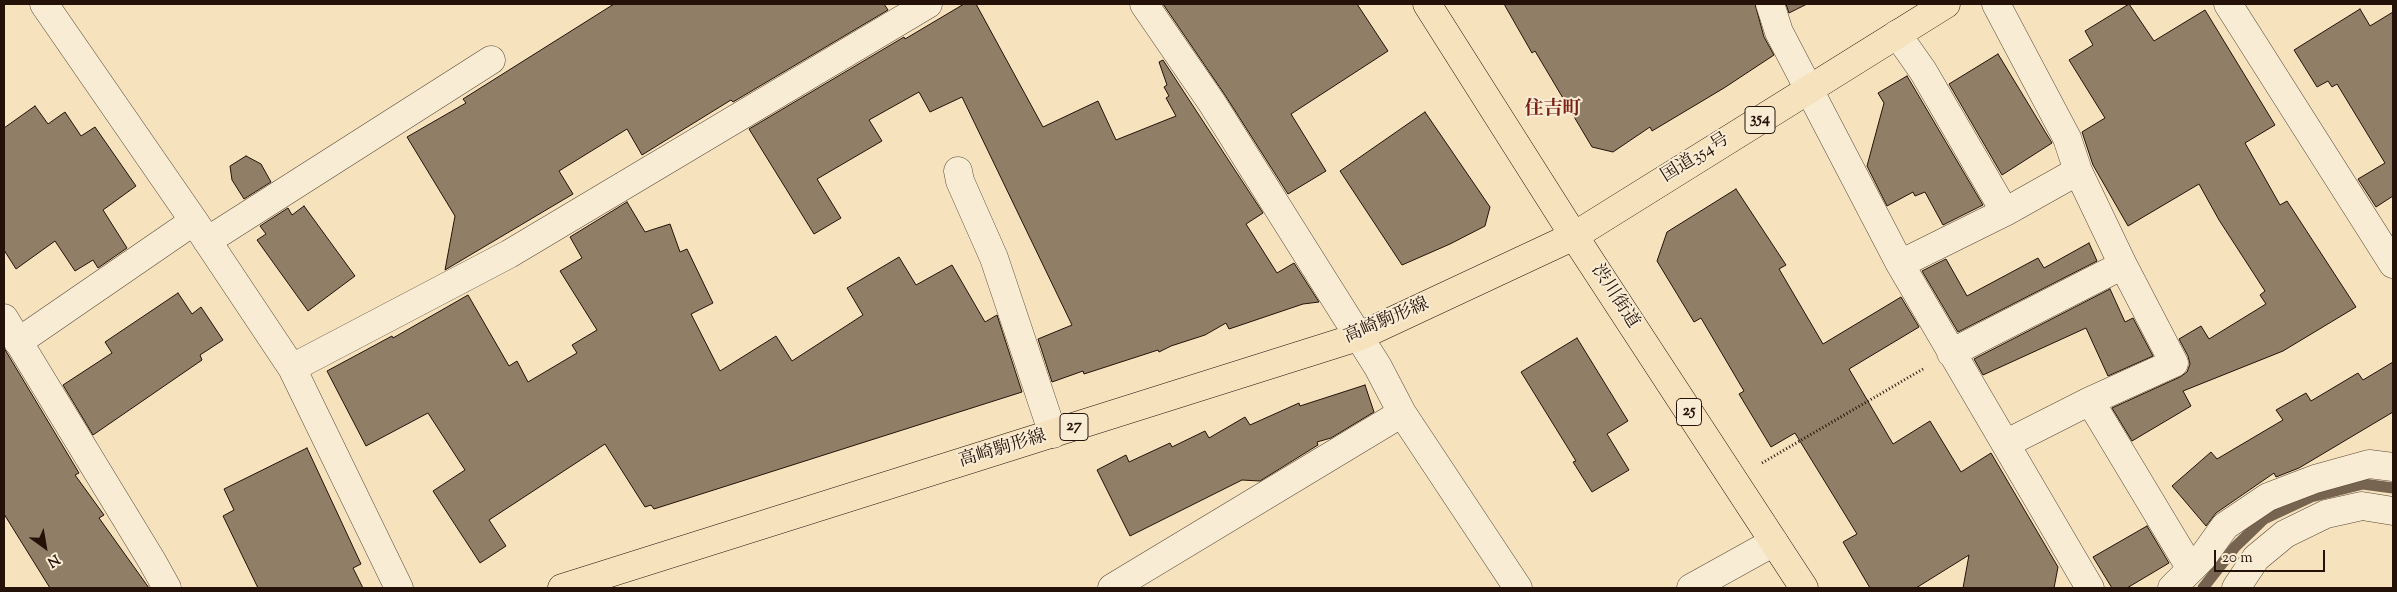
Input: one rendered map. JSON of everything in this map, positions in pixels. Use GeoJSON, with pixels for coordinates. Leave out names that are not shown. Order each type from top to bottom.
{"type":"FeatureCollection","features":[{"type":"Feature","properties":{"kind":"main road","name":"渋川街道"},"geometry":{"type":"LineString","coordinates":[[1427,4],[1574,236],[1804,588]]}},
{"type":"Feature","properties":{"kind":"main road","name":"国道354号"},"geometry":{"type":"LineString","coordinates":[[1574,236],[1946,4]]}},
{"type":"Feature","properties":{"kind":"main road","name":"高崎駒形線"},"geometry":{"type":"LineString","coordinates":[[562,588],[1358,337],[1574,236]]}},
{"type":"Feature","properties":{"kind":"street"},"geometry":{"type":"LineString","coordinates":[[44,4],[292,368],[399,588]]}},
{"type":"Feature","properties":{"kind":"street"},"geometry":{"type":"LineString","coordinates":[[292,368],[509,254],[928,4]]}},
{"type":"Feature","properties":{"kind":"street"},"geometry":{"type":"LineString","coordinates":[[1144,4],[1212,103],[1378,366],[1402,414],[1518,588]]}},
{"type":"Feature","properties":{"kind":"street"},"geometry":{"type":"LineString","coordinates":[[1770,4],[1779,32],[1900,264],[1951,353],[2007,443],[2090,588]]}},
{"type":"Feature","properties":{"kind":"street"},"geometry":{"type":"LineString","coordinates":[[1996,4],[2067,138],[2078,170],[2123,265],[2174,363],[2090,401],[2007,443]]}},
{"type":"Feature","properties":{"kind":"street"},"geometry":{"type":"LineString","coordinates":[[2228,4],[2393,264]]}},
{"type":"Feature","properties":{"kind":"street"},"geometry":{"type":"LineString","coordinates":[[1897,34],[1923,71],[2005,212]]}},
{"type":"Feature","properties":{"kind":"street"},"geometry":{"type":"LineString","coordinates":[[18,342],[200,231],[491,60]]}},
{"type":"Feature","properties":{"kind":"street"},"geometry":{"type":"LineString","coordinates":[[1900,264],[2005,212],[2078,170]]}},
{"type":"Feature","properties":{"kind":"street"},"geometry":{"type":"LineString","coordinates":[[958,171],[960,181],[994,258],[1054,434]]}},
{"type":"Feature","properties":{"kind":"street"},"geometry":{"type":"LineString","coordinates":[[1951,353],[2123,265]]}},
{"type":"Feature","properties":{"kind":"street"},"geometry":{"type":"LineString","coordinates":[[4,318],[167,588]]}},
{"type":"Feature","properties":{"kind":"street"},"geometry":{"type":"LineString","coordinates":[[2090,401],[2191,569]]}},
{"type":"Feature","properties":{"kind":"street"},"geometry":{"type":"LineString","coordinates":[[1112,588],[1402,414]]}},
{"type":"Feature","properties":{"kind":"street"},"geometry":{"type":"LineString","coordinates":[[2172,588],[2202,558],[2225,526],[2268,497],[2315,479],[2369,464],[2393,467]]}},
{"type":"Feature","properties":{"kind":"street"},"geometry":{"type":"LineString","coordinates":[[2236,588],[2256,558],[2285,534],[2326,514],[2362,506],[2393,511]]}},
{"type":"Feature","properties":{"kind":"street"},"geometry":{"type":"LineString","coordinates":[[1691,588],[1774,542]]}},
{"type":"Feature","properties":{"kind":"path"},"geometry":{"type":"LineString","coordinates":[[1733,479],[1951,353]]}},
{"type":"Feature","properties":{"kind":"building"},"geometry":{"type":"Polygon","coordinates":[[[614,4],[884,4],[888,10],[733,102],[731,100],[642,155],[627,129],[559,171],[573,194],[445,270],[455,216],[407,137],[466,103],[463,99],[614,4]]]}},
{"type":"Feature","properties":{"kind":"building"},"geometry":{"type":"Polygon","coordinates":[[[964,4],[976,4],[1043,127],[1098,101],[1116,140],[1176,116],[1166,98],[1169,96],[1164,87],[1167,85],[1159,62],[1163,60],[1263,213],[1246,224],[1277,273],[1294,263],[1319,302],[1303,304],[1229,329],[1226,323],[1205,335],[1159,352],[1158,350],[1084,374],[1083,371],[1052,382],[1038,339],[1072,325],[962,97],[930,112],[919,92],[869,120],[882,141],[817,179],[841,218],[814,234],[749,129],[904,37],[905,39],[964,4]]]}},
{"type":"Feature","properties":{"kind":"building"},"geometry":{"type":"Polygon","coordinates":[[[1163,4],[1357,4],[1388,51],[1291,114],[1326,171],[1288,194],[1225,95],[1163,4]]]}},
{"type":"Feature","properties":{"kind":"building"},"geometry":{"type":"Polygon","coordinates":[[[1504,4],[1755,4],[1764,37],[1774,55],[1724,88],[1652,131],[1650,127],[1613,152],[1592,147],[1535,51],[1532,53],[1504,4]]]}},
{"type":"Feature","properties":{"kind":"building"},"geometry":{"type":"Polygon","coordinates":[[[1786,4],[1807,4],[1789,13],[1786,4]]]}},
{"type":"Feature","properties":{"kind":"building"},"geometry":{"type":"Polygon","coordinates":[[[2129,4],[2154,41],[2205,10],[2275,125],[2245,143],[2280,205],[2287,201],[2356,307],[2283,351],[2183,391],[2191,406],[2132,441],[2112,408],[2187,372],[2190,364],[2179,339],[2201,326],[2209,339],[2266,304],[2260,295],[2265,291],[2219,220],[2199,184],[2128,226],[2093,165],[2082,132],[2105,118],[2069,60],[2093,45],[2085,31],[2129,4]]]}},
{"type":"Feature","properties":{"kind":"building"},"geometry":{"type":"Polygon","coordinates":[[[2360,9],[2370,26],[2393,12],[2393,196],[2376,207],[2358,179],[2385,163],[2337,84],[2332,87],[2328,81],[2317,87],[2294,50],[2360,9]]]}},
{"type":"Feature","properties":{"kind":"building"},"geometry":{"type":"Polygon","coordinates":[[[1998,54],[2052,143],[2002,175],[1949,84],[1998,54]]]}},
{"type":"Feature","properties":{"kind":"building"},"geometry":{"type":"Polygon","coordinates":[[[1907,76],[1983,205],[1943,225],[1925,192],[1915,196],[1913,192],[1887,206],[1867,166],[1884,103],[1878,93],[1907,76]]]}},
{"type":"Feature","properties":{"kind":"building"},"geometry":{"type":"Polygon","coordinates":[[[35,106],[48,124],[65,112],[81,136],[95,127],[136,186],[103,210],[127,248],[98,268],[93,260],[75,271],[55,241],[16,269],[4,250],[4,128],[35,106]]]}},
{"type":"Feature","properties":{"kind":"building"},"geometry":{"type":"Polygon","coordinates":[[[1425,112],[1490,207],[1485,226],[1402,265],[1340,171],[1425,112]]]}},
{"type":"Feature","properties":{"kind":"building"},"geometry":{"type":"Polygon","coordinates":[[[246,156],[261,164],[271,182],[244,199],[232,180],[230,166],[246,156]]]}},
{"type":"Feature","properties":{"kind":"building"},"geometry":{"type":"Polygon","coordinates":[[[1736,189],[1786,265],[1779,269],[1823,344],[1901,297],[1919,327],[1849,369],[1893,444],[1930,421],[1961,472],[1991,453],[2058,567],[2054,588],[1963,588],[1969,555],[1916,588],[1870,588],[1843,542],[1857,534],[1795,433],[1771,447],[1739,394],[1744,391],[1701,318],[1694,322],[1657,261],[1667,232],[1736,189]]]}},
{"type":"Feature","properties":{"kind":"building"},"geometry":{"type":"Polygon","coordinates":[[[627,202],[645,232],[670,224],[680,252],[687,249],[713,303],[691,314],[720,371],[776,336],[792,361],[863,315],[847,288],[899,257],[916,285],[952,265],[985,322],[997,315],[1022,392],[654,509],[651,505],[645,507],[605,444],[489,520],[506,546],[480,563],[433,491],[465,470],[428,413],[366,446],[327,371],[392,336],[393,338],[468,295],[509,366],[517,361],[528,382],[577,353],[572,345],[597,330],[560,271],[582,258],[570,237],[627,202]]]}},
{"type":"Feature","properties":{"kind":"building"},"geometry":{"type":"Polygon","coordinates":[[[304,206],[355,276],[308,311],[257,240],[266,234],[260,226],[288,208],[292,215],[304,206]]]}},
{"type":"Feature","properties":{"kind":"building"},"geometry":{"type":"Polygon","coordinates":[[[2089,243],[2097,261],[1958,332],[1922,271],[1946,259],[1967,296],[2038,258],[2044,268],[2089,243]]]}},
{"type":"Feature","properties":{"kind":"building"},"geometry":{"type":"Polygon","coordinates":[[[2110,289],[2125,322],[2133,318],[2153,356],[2108,376],[2086,328],[1983,375],[1974,359],[2110,289]]]}},
{"type":"Feature","properties":{"kind":"building"},"geometry":{"type":"Polygon","coordinates":[[[178,293],[192,314],[201,307],[223,340],[200,355],[202,360],[93,435],[63,385],[112,353],[105,342],[178,293]]]}},
{"type":"Feature","properties":{"kind":"building"},"geometry":{"type":"Polygon","coordinates":[[[1577,338],[1628,421],[1607,434],[1629,470],[1592,492],[1573,462],[1576,461],[1521,372],[1577,338]]]}},
{"type":"Feature","properties":{"kind":"building"},"geometry":{"type":"Polygon","coordinates":[[[4,348],[79,473],[75,475],[104,515],[99,518],[149,588],[50,588],[4,514],[4,348]]]}},
{"type":"Feature","properties":{"kind":"building"},"geometry":{"type":"Polygon","coordinates":[[[2393,362],[2393,412],[2299,468],[2276,477],[2274,473],[2216,513],[2206,526],[2172,486],[2211,452],[2217,459],[2283,420],[2276,410],[2306,393],[2311,401],[2358,373],[2363,380],[2393,362]]]}},
{"type":"Feature","properties":{"kind":"building"},"geometry":{"type":"Polygon","coordinates":[[[1365,385],[1374,412],[1331,438],[1317,442],[1318,445],[1260,481],[1242,480],[1130,536],[1097,470],[1126,455],[1129,462],[1170,443],[1172,447],[1205,431],[1209,438],[1245,417],[1250,425],[1299,403],[1300,406],[1365,385]]]}},
{"type":"Feature","properties":{"kind":"building"},"geometry":{"type":"Polygon","coordinates":[[[307,448],[361,564],[353,568],[363,588],[258,588],[223,516],[234,510],[224,489],[307,448]]]}},
{"type":"Feature","properties":{"kind":"building"},"geometry":{"type":"Polygon","coordinates":[[[2147,526],[2169,563],[2127,588],[2112,588],[2093,557],[2147,526]]]}},
{"type":"Feature","properties":{"kind":"waterway"},"geometry":{"type":"LineString","coordinates":[[2203,588],[2235,547],[2264,519],[2311,497],[2363,484],[2393,488]]}},
{"type":"Feature","properties":{"kind":"district","name":"住吉町"},"geometry":{"type":"Point","coordinates":[1553,111]}}]}
